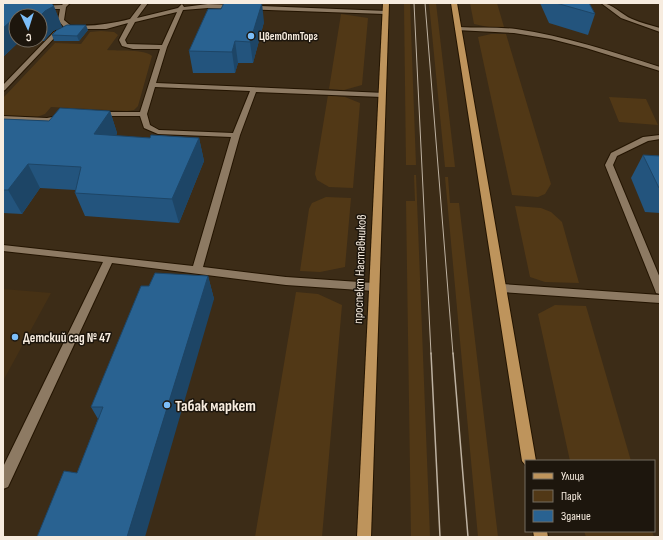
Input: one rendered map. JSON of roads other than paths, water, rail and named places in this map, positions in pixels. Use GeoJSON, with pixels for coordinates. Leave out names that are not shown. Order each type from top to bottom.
{"type":"FeatureCollection","features":[{"type":"Feature","properties":{"kind":"main road"},"geometry":{"type":"LineString","coordinates":[[454,3],[529,460]]}},
{"type":"Feature","properties":{"kind":"main road","name":"проспект Наставников"},"geometry":{"type":"LineString","coordinates":[[364,537],[385,7]]}},
{"type":"Feature","properties":{"kind":"lane"},"geometry":{"type":"LineString","coordinates":[[145,3],[132,21],[122,40],[124,45],[133,47],[164,47]]}},
{"type":"Feature","properties":{"kind":"lane"},"geometry":{"type":"LineString","coordinates":[[604,3],[613,12],[633,22],[660,30]]}},
{"type":"Feature","properties":{"kind":"lane"},"geometry":{"type":"LineString","coordinates":[[35,6],[65,5],[61,20],[68,27]]}},
{"type":"Feature","properties":{"kind":"lane"},"geometry":{"type":"LineString","coordinates":[[181,6],[164,47],[143,114],[144,124],[148,129],[158,132],[236,135]]}},
{"type":"Feature","properties":{"kind":"lane"},"geometry":{"type":"LineString","coordinates":[[3,89],[56,33],[68,27],[106,27],[132,21],[181,6],[385,7]]}},
{"type":"Feature","properties":{"kind":"lane"},"geometry":{"type":"LineString","coordinates":[[458,29],[512,31],[530,34],[581,45],[660,69]]}},
{"type":"Feature","properties":{"kind":"lane"},"geometry":{"type":"LineString","coordinates":[[153,85],[254,88],[382,95]]}},
{"type":"Feature","properties":{"kind":"lane"},"geometry":{"type":"LineString","coordinates":[[197,269],[236,135],[254,88]]}},
{"type":"Feature","properties":{"kind":"lane"},"geometry":{"type":"LineString","coordinates":[[91,113],[143,114]]}},
{"type":"Feature","properties":{"kind":"lane"},"geometry":{"type":"LineString","coordinates":[[3,118],[47,120],[69,116]]}},
{"type":"Feature","properties":{"kind":"lane"},"geometry":{"type":"LineString","coordinates":[[660,137],[646,139],[614,155],[608,165],[660,290]]}},
{"type":"Feature","properties":{"kind":"lane"},"geometry":{"type":"LineString","coordinates":[[3,248],[286,280],[374,287]]}},
{"type":"Feature","properties":{"kind":"lane"},"geometry":{"type":"LineString","coordinates":[[3,482],[109,259]]}},
{"type":"Feature","properties":{"kind":"lane"},"geometry":{"type":"LineString","coordinates":[[501,288],[660,298]]}},
{"type":"Feature","properties":{"kind":"tram line"},"geometry":{"type":"LineString","coordinates":[[414,3],[431,354]]}},
{"type":"Feature","properties":{"kind":"tram line"},"geometry":{"type":"LineString","coordinates":[[425,3],[453,354]]}},
{"type":"Feature","properties":{"kind":"tram line"},"geometry":{"type":"LineString","coordinates":[[431,353],[440,537]]}},
{"type":"Feature","properties":{"kind":"tram line"},"geometry":{"type":"LineString","coordinates":[[453,353],[468,537]]}},
{"type":"Feature","properties":{"kind":"place","name":"ЦветОптТорг"},"geometry":{"type":"Point","coordinates":[251,36]}},
{"type":"Feature","properties":{"kind":"place","name":"Детский сад № 47"},"geometry":{"type":"Point","coordinates":[15,337]}},
{"type":"Feature","properties":{"kind":"place","name":"Табак маркет"},"geometry":{"type":"Point","coordinates":[167,405]}}]}
